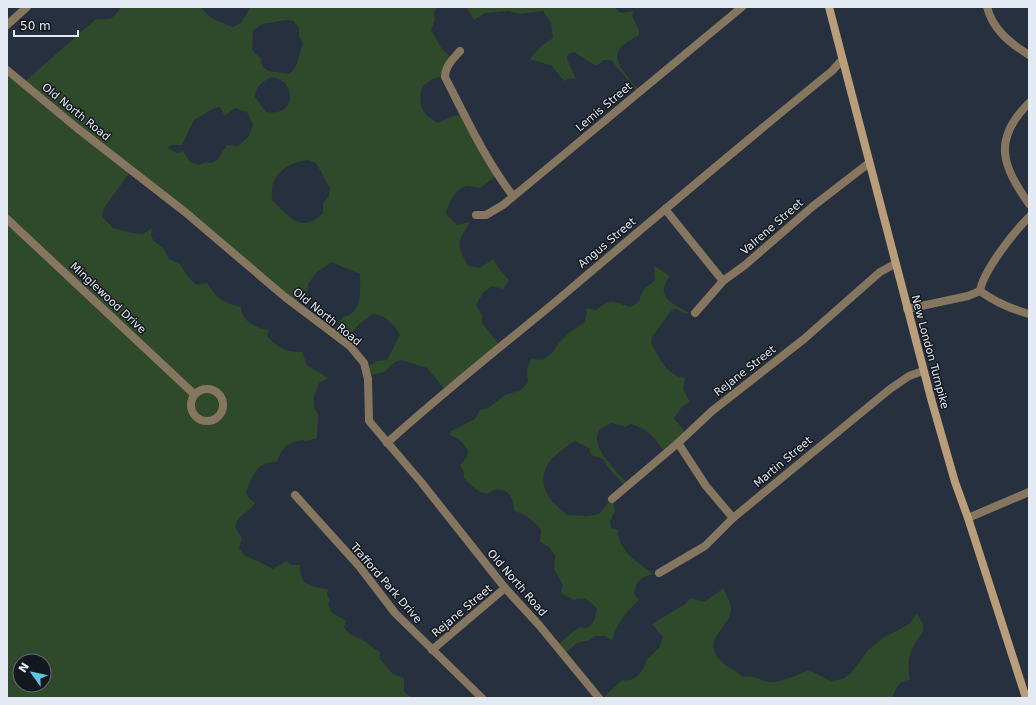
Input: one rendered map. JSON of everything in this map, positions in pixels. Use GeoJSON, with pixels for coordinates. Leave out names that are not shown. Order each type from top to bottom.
{"type":"FeatureCollection","features":[{"type":"Feature","properties":{"kind":"main road","name":"New London Turnpike"},"geometry":{"type":"LineString","coordinates":[[828,7],[923,371],[955,482],[1026,698]]}},
{"type":"Feature","properties":{"kind":"street"},"geometry":{"type":"LineString","coordinates":[[7,25],[27,7]]}},
{"type":"Feature","properties":{"kind":"street","name":"Lemis Street"},"geometry":{"type":"LineString","coordinates":[[476,215],[486,215],[513,196],[742,7]]}},
{"type":"Feature","properties":{"kind":"street"},"geometry":{"type":"LineString","coordinates":[[987,7],[992,19],[1004,37],[1029,55]]}},
{"type":"Feature","properties":{"kind":"street"},"geometry":{"type":"LineString","coordinates":[[460,50],[448,64],[445,70],[445,77],[496,174],[513,196]]}},
{"type":"Feature","properties":{"kind":"street","name":"Angus Street"},"geometry":{"type":"LineString","coordinates":[[387,443],[435,400],[761,128],[832,71],[842,60]]}},
{"type":"Feature","properties":{"kind":"street","name":"Old North Road"},"geometry":{"type":"LineString","coordinates":[[7,70],[77,128],[185,212],[285,297],[350,346],[364,363],[368,379],[369,421],[421,482],[505,588],[539,625],[599,698]]}},
{"type":"Feature","properties":{"kind":"street"},"geometry":{"type":"LineString","coordinates":[[1029,103],[1016,115],[1006,138],[1004,154],[1006,164],[1029,204]]}},
{"type":"Feature","properties":{"kind":"street","name":"Valrene Street"},"geometry":{"type":"LineString","coordinates":[[695,313],[723,281],[745,265],[812,207],[869,163]]}},
{"type":"Feature","properties":{"kind":"street"},"geometry":{"type":"LineString","coordinates":[[665,209],[723,281]]}},
{"type":"Feature","properties":{"kind":"street"},"geometry":{"type":"LineString","coordinates":[[907,309],[968,296],[980,291],[984,280],[1008,242],[1029,217]]}},
{"type":"Feature","properties":{"kind":"street","name":"Minglewood Drive"},"geometry":{"type":"LineString","coordinates":[[7,219],[194,394]]}},
{"type":"Feature","properties":{"kind":"street","name":"Rejane Street"},"geometry":{"type":"LineString","coordinates":[[612,499],[678,444],[712,411],[804,339],[880,272],[895,264]]}},
{"type":"Feature","properties":{"kind":"street"},"geometry":{"type":"LineString","coordinates":[[980,291],[990,298],[1013,309],[1029,314]]}},
{"type":"Feature","properties":{"kind":"street","name":"Martin Street"},"geometry":{"type":"LineString","coordinates":[[659,573],[705,546],[733,518],[890,389],[910,376],[923,371]]}},
{"type":"Feature","properties":{"kind":"street"},"geometry":{"type":"LineString","coordinates":[[201,390],[212,390],[221,395],[223,406],[220,416],[211,422],[201,420],[192,413],[191,402],[194,394],[201,390]]}},
{"type":"Feature","properties":{"kind":"street"},"geometry":{"type":"LineString","coordinates":[[678,444],[706,486],[733,518]]}},
{"type":"Feature","properties":{"kind":"street"},"geometry":{"type":"LineString","coordinates":[[968,518],[1029,492]]}},
{"type":"Feature","properties":{"kind":"street","name":"Trafford Park Drive"},"geometry":{"type":"LineString","coordinates":[[295,495],[359,566],[395,613],[482,698]]}},
{"type":"Feature","properties":{"kind":"street","name":"Rejane Street"},"geometry":{"type":"LineString","coordinates":[[432,650],[505,588]]}},
{"type":"Feature","properties":{"kind":"green space"},"geometry":{"type":"Polygon","coordinates":[[[121,7],[201,7],[211,17],[233,27],[241,23],[251,7],[437,7],[434,13],[435,20],[431,30],[442,49],[456,62],[445,76],[432,79],[422,87],[420,99],[422,108],[432,120],[438,123],[454,116],[463,115],[496,176],[480,188],[467,186],[459,190],[450,202],[446,214],[457,225],[470,222],[460,239],[461,253],[468,266],[480,268],[493,259],[509,280],[503,289],[492,286],[483,293],[476,305],[482,315],[482,323],[500,346],[445,390],[427,368],[401,360],[395,362],[384,372],[367,376],[367,367],[377,361],[387,360],[400,335],[389,320],[377,314],[372,314],[358,325],[345,342],[332,332],[343,317],[349,315],[357,306],[360,294],[360,274],[331,262],[316,273],[308,284],[308,291],[297,304],[130,172],[104,208],[102,216],[113,228],[132,233],[143,234],[152,228],[151,233],[154,241],[164,249],[169,259],[180,264],[187,276],[194,283],[197,285],[207,283],[214,293],[221,299],[241,307],[244,316],[250,323],[260,328],[269,330],[267,336],[270,340],[287,350],[302,352],[307,365],[328,378],[319,383],[314,396],[314,408],[318,414],[317,438],[293,442],[286,446],[277,462],[270,462],[260,467],[250,481],[246,493],[255,503],[236,523],[235,527],[242,538],[239,548],[245,556],[273,569],[286,561],[292,565],[300,565],[300,572],[307,584],[328,589],[327,595],[330,600],[328,604],[331,612],[346,621],[344,627],[350,634],[364,641],[380,652],[379,658],[393,674],[404,678],[404,691],[411,698],[7,698],[7,74],[21,85],[96,19],[104,20],[113,16],[121,7]],[[286,20],[262,24],[253,31],[252,50],[261,59],[262,66],[268,71],[290,74],[296,66],[303,43],[299,36],[299,28],[293,21],[286,20]],[[272,77],[262,82],[258,87],[255,97],[266,112],[276,112],[284,109],[290,98],[286,85],[280,80],[272,77]],[[220,107],[210,110],[194,120],[182,145],[172,145],[168,148],[177,153],[183,151],[190,162],[199,165],[206,162],[212,163],[217,160],[227,145],[238,146],[249,136],[253,124],[247,112],[235,108],[225,116],[220,107]],[[308,160],[292,164],[283,170],[276,178],[272,187],[272,200],[290,217],[302,223],[315,219],[323,213],[323,204],[329,196],[330,188],[316,163],[308,160]]]}},
{"type":"Feature","properties":{"kind":"green space"},"geometry":{"type":"Polygon","coordinates":[[[466,7],[614,7],[621,13],[634,11],[632,16],[639,30],[639,35],[623,46],[617,55],[623,71],[639,90],[637,91],[611,60],[604,60],[596,66],[574,52],[568,54],[567,59],[576,79],[570,78],[564,81],[552,66],[530,59],[540,47],[553,38],[551,22],[543,11],[519,14],[509,11],[485,13],[474,20],[466,7]]]}},
{"type":"Feature","properties":{"kind":"green space"},"geometry":{"type":"Polygon","coordinates":[[[654,266],[670,276],[664,289],[664,294],[667,299],[689,313],[686,314],[676,309],[672,310],[652,337],[651,343],[668,370],[678,377],[685,378],[683,389],[690,402],[682,407],[674,418],[686,433],[665,452],[647,431],[631,424],[625,427],[612,423],[600,429],[597,437],[598,444],[608,462],[627,483],[625,486],[611,471],[603,459],[591,455],[589,448],[575,441],[553,458],[548,464],[543,479],[545,488],[551,500],[567,515],[588,516],[599,514],[612,498],[615,511],[610,521],[611,528],[618,530],[621,544],[630,556],[654,574],[642,578],[636,586],[634,594],[639,600],[622,618],[616,628],[612,640],[605,636],[595,636],[590,640],[577,643],[564,654],[556,646],[579,627],[583,628],[590,626],[594,621],[597,609],[587,600],[574,600],[561,593],[563,585],[554,569],[555,555],[549,547],[540,542],[541,530],[529,518],[514,511],[510,495],[506,492],[503,490],[498,490],[487,494],[480,492],[464,478],[464,472],[460,465],[467,457],[468,450],[459,439],[450,435],[451,431],[475,419],[480,410],[488,408],[505,395],[521,390],[528,382],[527,369],[531,359],[543,360],[552,353],[570,332],[584,323],[587,314],[586,308],[596,310],[605,304],[612,302],[629,307],[638,302],[644,290],[655,280],[654,266]]]}},
{"type":"Feature","properties":{"kind":"green space"},"geometry":{"type":"Polygon","coordinates":[[[724,588],[731,606],[730,615],[714,641],[713,648],[716,655],[723,663],[743,677],[750,676],[774,682],[790,678],[809,670],[831,681],[843,679],[852,672],[868,650],[883,638],[909,624],[917,614],[923,624],[923,632],[910,654],[910,680],[903,681],[901,683],[892,698],[603,698],[622,680],[631,680],[635,678],[644,668],[647,659],[659,648],[663,637],[652,624],[685,604],[691,598],[704,602],[724,588]]]}}]}
